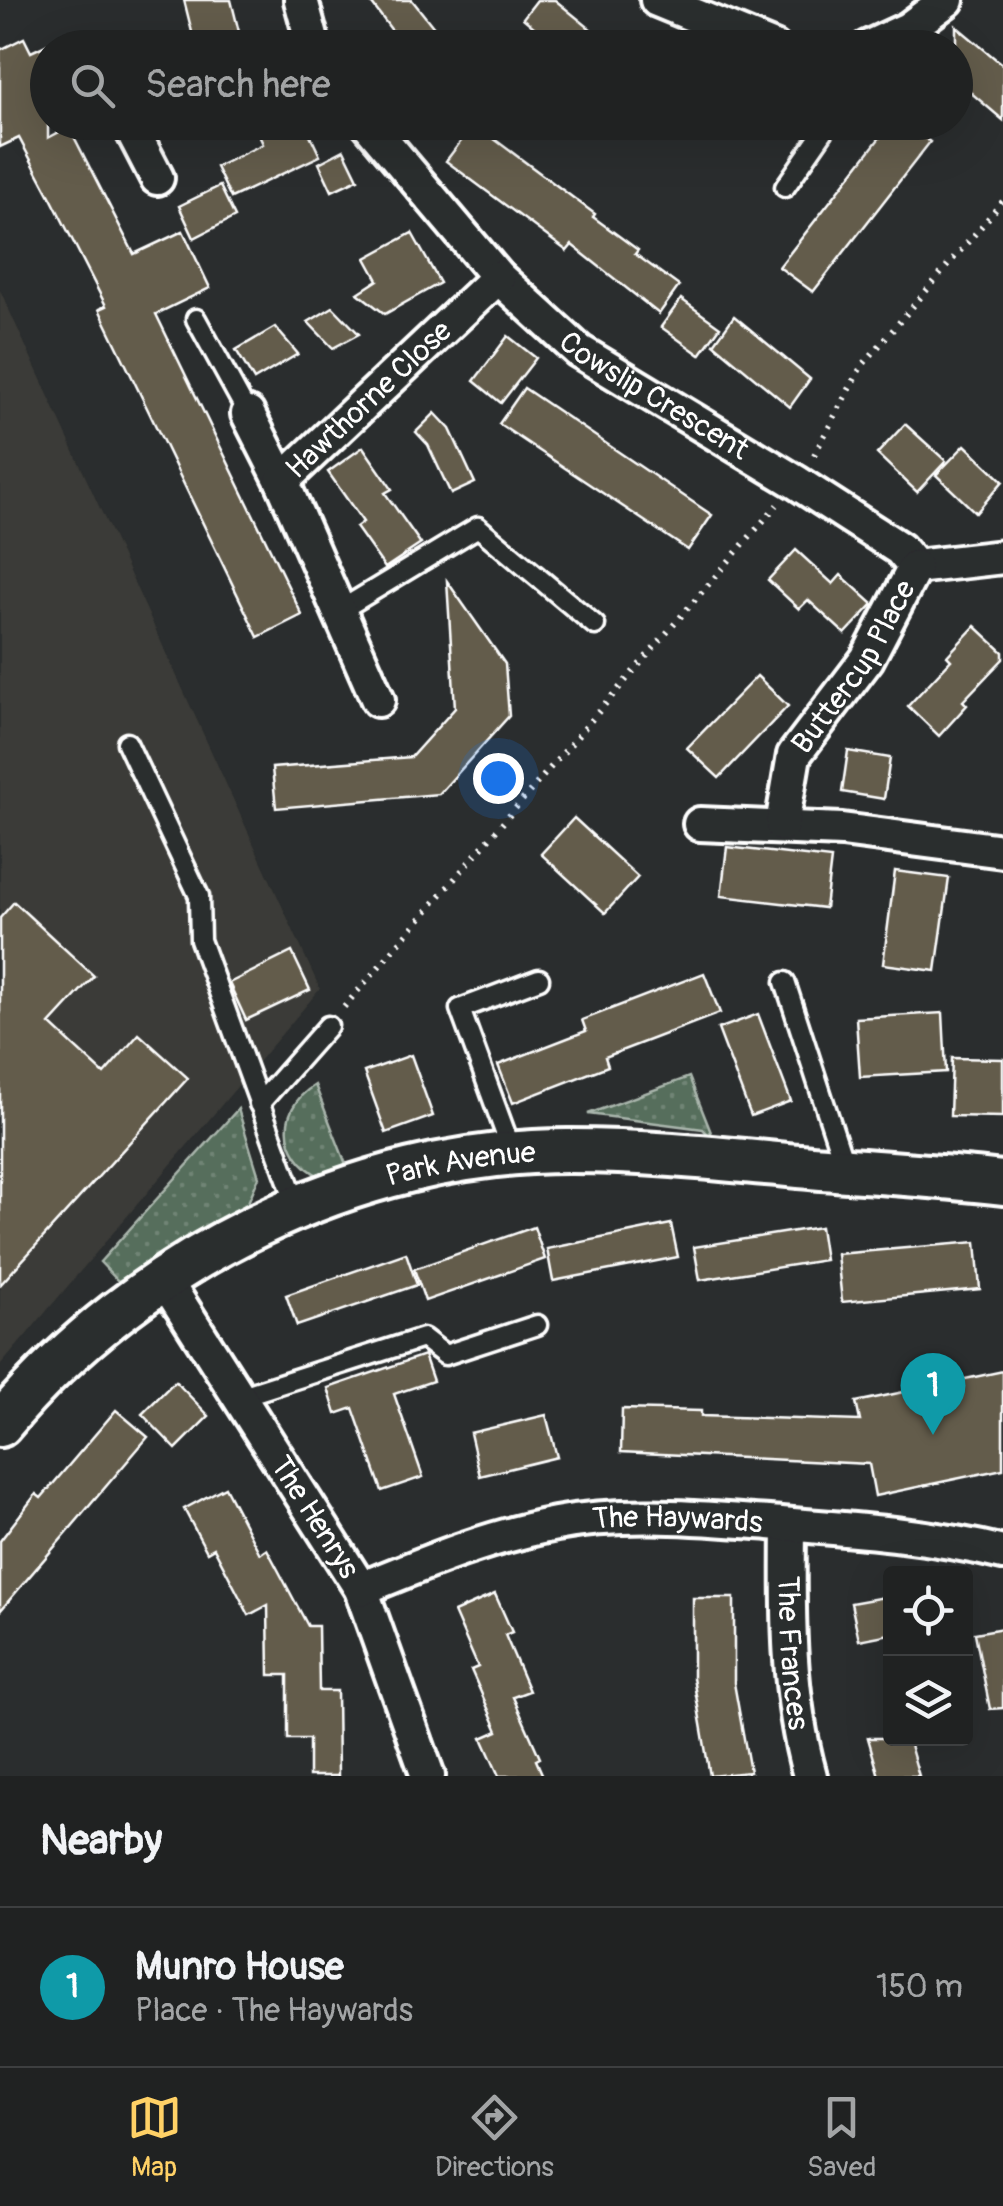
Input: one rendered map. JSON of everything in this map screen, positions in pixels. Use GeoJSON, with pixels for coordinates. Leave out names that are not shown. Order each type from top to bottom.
{"type":"FeatureCollection","features":[{"type":"Feature","properties":{"kind":"street"},"geometry":{"type":"LineString","coordinates":[[301,0],[309,30]]}},
{"type":"Feature","properties":{"kind":"street"},"geometry":{"type":"LineString","coordinates":[[658,0],[730,30]]}},
{"type":"Feature","properties":{"kind":"street"},"geometry":{"type":"LineString","coordinates":[[906,30],[947,0]]}},
{"type":"Feature","properties":{"kind":"street"},"geometry":{"type":"LineString","coordinates":[[145,140],[156,178]]}},
{"type":"Feature","properties":{"kind":"street","name":"Cowslip Crescent"},"geometry":{"type":"LineString","coordinates":[[382,140],[498,277],[579,351],[796,482],[900,550],[914,567]]}},
{"type":"Feature","properties":{"kind":"street","name":"Hawthorne Close"},"geometry":{"type":"LineString","coordinates":[[378,700],[282,481],[498,277]]}},
{"type":"Feature","properties":{"kind":"street"},"geometry":{"type":"LineString","coordinates":[[248,414],[282,481]]}},
{"type":"Feature","properties":{"kind":"street"},"geometry":{"type":"LineString","coordinates":[[914,567],[1003,556]]}},
{"type":"Feature","properties":{"kind":"street","name":"Buttercup Place"},"geometry":{"type":"LineString","coordinates":[[782,825],[794,756],[868,659],[914,567]]}},
{"type":"Feature","properties":{"kind":"street"},"geometry":{"type":"LineString","coordinates":[[700,824],[782,825],[1003,851]]}},
{"type":"Feature","properties":{"kind":"street","name":"Park Avenue"},"geometry":{"type":"LineString","coordinates":[[0,1425],[97,1325],[164,1279],[297,1206],[362,1184],[513,1155],[569,1151],[1003,1184]]}},
{"type":"Feature","properties":{"kind":"street","name":"The Henrys"},"geometry":{"type":"LineString","coordinates":[[164,1279],[360,1588],[428,1776]]}},
{"type":"Feature","properties":{"kind":"street","name":"The Haywards"},"geometry":{"type":"LineString","coordinates":[[360,1588],[483,1541],[582,1520],[678,1517],[788,1525],[914,1535],[1003,1553]]}},
{"type":"Feature","properties":{"kind":"street","name":"The Frances"},"geometry":{"type":"LineString","coordinates":[[788,1525],[788,1640],[798,1732],[810,1776]]}},
{"type":"Feature","properties":{"kind":"lane"},"geometry":{"type":"LineString","coordinates":[[784,187],[817,140]]}},
{"type":"Feature","properties":{"kind":"lane"},"geometry":{"type":"LineString","coordinates":[[196,319],[248,414]]}},
{"type":"Feature","properties":{"kind":"lane"},"geometry":{"type":"LineString","coordinates":[[339,610],[478,527],[595,625]]}},
{"type":"Feature","properties":{"kind":"lane"},"geometry":{"type":"LineString","coordinates":[[127,743],[199,896],[200,940],[297,1206]]}},
{"type":"Feature","properties":{"kind":"lane"},"geometry":{"type":"LineString","coordinates":[[513,1155],[460,1010],[539,979]]}},
{"type":"Feature","properties":{"kind":"lane"},"geometry":{"type":"LineString","coordinates":[[784,982],[846,1170]]}},
{"type":"Feature","properties":{"kind":"lane"},"geometry":{"type":"LineString","coordinates":[[259,1104],[328,1026]]}},
{"type":"Feature","properties":{"kind":"lane"},"geometry":{"type":"LineString","coordinates":[[239,1397],[423,1338],[445,1355],[537,1325]]}},
{"type":"Feature","properties":{"kind":"path"},"geometry":{"type":"LineString","coordinates":[[810,461],[862,368],[1003,200]]}},
{"type":"Feature","properties":{"kind":"path"},"geometry":{"type":"LineString","coordinates":[[328,1026],[790,491]]}},
{"type":"Feature","properties":{"kind":"shaded area"},"geometry":{"type":"Polygon","coordinates":[[[0,290],[320,989],[0,1366],[0,290]]]}},
{"type":"Feature","properties":{"kind":"green space"},"geometry":{"type":"Polygon","coordinates":[[[689,1077],[714,1140],[703,1129],[588,1114],[689,1077]]]}},
{"type":"Feature","properties":{"kind":"green space"},"geometry":{"type":"Polygon","coordinates":[[[315,1085],[349,1172],[329,1180],[301,1162],[288,1136],[292,1109],[315,1085]]]}},
{"type":"Feature","properties":{"kind":"green space"},"geometry":{"type":"Polygon","coordinates":[[[238,1109],[259,1177],[246,1207],[118,1281],[100,1262],[238,1109]]]}},
{"type":"Feature","properties":{"kind":"building"},"geometry":{"type":"Polygon","coordinates":[[[184,0],[231,0],[238,30],[192,30],[184,0]]]}},
{"type":"Feature","properties":{"kind":"building"},"geometry":{"type":"Polygon","coordinates":[[[369,0],[412,0],[435,29],[433,30],[392,30],[369,0]]]}},
{"type":"Feature","properties":{"kind":"building"},"geometry":{"type":"Polygon","coordinates":[[[537,0],[555,0],[592,30],[537,30],[523,18],[537,0]]]}},
{"type":"Feature","properties":{"kind":"building"},"geometry":{"type":"Polygon","coordinates":[[[24,38],[30,50],[30,140],[76,140],[134,254],[183,231],[210,288],[156,314],[302,615],[258,637],[99,309],[106,306],[50,196],[19,138],[0,147],[0,50],[24,38]]]}},
{"type":"Feature","properties":{"kind":"building"},"geometry":{"type":"Polygon","coordinates":[[[973,40],[1003,65],[1003,120],[973,94],[973,40]]]}},
{"type":"Feature","properties":{"kind":"building"},"geometry":{"type":"Polygon","coordinates":[[[261,140],[312,140],[320,156],[231,198],[216,167],[263,144],[261,140]]]}},
{"type":"Feature","properties":{"kind":"building"},"geometry":{"type":"Polygon","coordinates":[[[462,140],[496,140],[595,214],[593,217],[638,250],[635,254],[679,286],[659,314],[572,245],[567,251],[446,161],[462,140]]]}},
{"type":"Feature","properties":{"kind":"building"},"geometry":{"type":"Polygon","coordinates":[[[878,140],[930,142],[813,292],[779,267],[878,140]]]}},
{"type":"Feature","properties":{"kind":"building"},"geometry":{"type":"Polygon","coordinates":[[[344,150],[358,179],[332,191],[319,163],[344,150]]]}},
{"type":"Feature","properties":{"kind":"building"},"geometry":{"type":"Polygon","coordinates":[[[220,186],[235,217],[194,238],[179,206],[220,186]]]}},
{"type":"Feature","properties":{"kind":"building"},"geometry":{"type":"Polygon","coordinates":[[[412,233],[440,283],[385,314],[358,293],[378,280],[366,258],[412,233]]]}},
{"type":"Feature","properties":{"kind":"building"},"geometry":{"type":"Polygon","coordinates":[[[681,299],[720,327],[700,355],[661,327],[681,299]]]}},
{"type":"Feature","properties":{"kind":"building"},"geometry":{"type":"Polygon","coordinates":[[[333,307],[359,334],[333,348],[308,322],[333,307]]]}},
{"type":"Feature","properties":{"kind":"building"},"geometry":{"type":"Polygon","coordinates":[[[734,316],[810,379],[790,407],[714,344],[734,316]]]}},
{"type":"Feature","properties":{"kind":"building"},"geometry":{"type":"Polygon","coordinates":[[[275,327],[298,354],[254,380],[236,350],[275,327]]]}},
{"type":"Feature","properties":{"kind":"building"},"geometry":{"type":"Polygon","coordinates":[[[508,336],[536,358],[501,403],[474,381],[508,336]]]}},
{"type":"Feature","properties":{"kind":"building"},"geometry":{"type":"Polygon","coordinates":[[[524,388],[712,515],[688,550],[499,424],[524,388]]]}},
{"type":"Feature","properties":{"kind":"building"},"geometry":{"type":"Polygon","coordinates":[[[435,413],[450,429],[475,483],[451,494],[428,445],[416,432],[435,413]]]}},
{"type":"Feature","properties":{"kind":"building"},"geometry":{"type":"Polygon","coordinates":[[[905,424],[946,461],[917,492],[877,454],[905,424]]]}},
{"type":"Feature","properties":{"kind":"building"},"geometry":{"type":"Polygon","coordinates":[[[965,445],[1003,481],[976,513],[936,475],[965,445]]]}},
{"type":"Feature","properties":{"kind":"building"},"geometry":{"type":"Polygon","coordinates":[[[363,447],[392,489],[385,493],[421,544],[385,568],[356,527],[363,522],[328,472],[363,447]]]}},
{"type":"Feature","properties":{"kind":"building"},"geometry":{"type":"Polygon","coordinates":[[[796,550],[833,584],[841,575],[873,604],[845,634],[808,600],[799,609],[768,580],[796,550]]]}},
{"type":"Feature","properties":{"kind":"building"},"geometry":{"type":"Polygon","coordinates":[[[447,581],[505,664],[509,716],[439,794],[276,808],[272,768],[411,757],[455,708],[447,581]]]}},
{"type":"Feature","properties":{"kind":"building"},"geometry":{"type":"Polygon","coordinates":[[[975,626],[1003,652],[1003,659],[963,701],[967,705],[939,736],[908,706],[951,660],[947,656],[975,626]]]}},
{"type":"Feature","properties":{"kind":"building"},"geometry":{"type":"Polygon","coordinates":[[[757,676],[788,706],[719,778],[687,748],[757,676]]]}},
{"type":"Feature","properties":{"kind":"building"},"geometry":{"type":"Polygon","coordinates":[[[848,751],[890,758],[884,799],[842,792],[848,751]]]}},
{"type":"Feature","properties":{"kind":"building"},"geometry":{"type":"Polygon","coordinates":[[[574,818],[638,877],[605,913],[541,854],[574,818]]]}},
{"type":"Feature","properties":{"kind":"building"},"geometry":{"type":"Polygon","coordinates":[[[727,847],[831,859],[825,908],[721,896],[727,847]]]}},
{"type":"Feature","properties":{"kind":"building"},"geometry":{"type":"Polygon","coordinates":[[[895,871],[949,878],[936,971],[883,964],[895,871]]]}},
{"type":"Feature","properties":{"kind":"building"},"geometry":{"type":"Polygon","coordinates":[[[14,902],[94,976],[50,1024],[104,1074],[139,1034],[188,1078],[0,1285],[0,918],[14,902]]]}},
{"type":"Feature","properties":{"kind":"building"},"geometry":{"type":"Polygon","coordinates":[[[292,952],[310,990],[246,1020],[229,983],[292,952]]]}},
{"type":"Feature","properties":{"kind":"building"},"geometry":{"type":"Polygon","coordinates":[[[704,973],[720,1013],[605,1057],[608,1066],[513,1103],[498,1065],[586,1031],[582,1020],[704,973]]]}},
{"type":"Feature","properties":{"kind":"building"},"geometry":{"type":"Polygon","coordinates":[[[943,1013],[946,1072],[860,1077],[856,1018],[943,1013]]]}},
{"type":"Feature","properties":{"kind":"building"},"geometry":{"type":"Polygon","coordinates":[[[758,1014],[791,1101],[751,1116],[718,1029],[758,1014]]]}},
{"type":"Feature","properties":{"kind":"building"},"geometry":{"type":"Polygon","coordinates":[[[411,1055],[433,1116],[386,1133],[364,1072],[411,1055]]]}},
{"type":"Feature","properties":{"kind":"building"},"geometry":{"type":"Polygon","coordinates":[[[952,1058],[1003,1059],[1003,1117],[950,1116],[952,1058]]]}},
{"type":"Feature","properties":{"kind":"building"},"geometry":{"type":"Polygon","coordinates":[[[671,1224],[678,1257],[553,1281],[547,1249],[671,1224]]]}},
{"type":"Feature","properties":{"kind":"building"},"geometry":{"type":"Polygon","coordinates":[[[534,1227],[545,1259],[425,1301],[414,1269],[534,1227]]]}},
{"type":"Feature","properties":{"kind":"building"},"geometry":{"type":"Polygon","coordinates":[[[820,1227],[825,1260],[700,1280],[694,1247],[820,1227]]]}},
{"type":"Feature","properties":{"kind":"building"},"geometry":{"type":"Polygon","coordinates":[[[976,1242],[980,1289],[842,1302],[837,1254],[976,1242]]]}},
{"type":"Feature","properties":{"kind":"building"},"geometry":{"type":"Polygon","coordinates":[[[406,1253],[417,1285],[297,1326],[286,1295],[406,1253]]]}},
{"type":"Feature","properties":{"kind":"building"},"geometry":{"type":"Polygon","coordinates":[[[424,1355],[433,1381],[394,1394],[423,1477],[382,1491],[353,1408],[336,1414],[328,1388],[424,1355]]]}},
{"type":"Feature","properties":{"kind":"building"},"geometry":{"type":"Polygon","coordinates":[[[1003,1371],[1003,1469],[875,1496],[869,1464],[621,1452],[622,1409],[701,1411],[701,1416],[860,1421],[856,1402],[1003,1371]]]}},
{"type":"Feature","properties":{"kind":"building"},"geometry":{"type":"Polygon","coordinates":[[[175,1381],[209,1416],[176,1449],[142,1414],[175,1381]]]}},
{"type":"Feature","properties":{"kind":"building"},"geometry":{"type":"Polygon","coordinates":[[[116,1410],[148,1437],[0,1611],[0,1541],[36,1494],[41,1498],[116,1410]]]}},
{"type":"Feature","properties":{"kind":"building"},"geometry":{"type":"Polygon","coordinates":[[[546,1415],[557,1457],[480,1476],[470,1433],[546,1415]]]}},
{"type":"Feature","properties":{"kind":"building"},"geometry":{"type":"Polygon","coordinates":[[[225,1487],[260,1554],[267,1549],[308,1626],[318,1626],[319,1691],[337,1691],[338,1776],[309,1776],[309,1739],[288,1739],[288,1675],[269,1675],[268,1605],[249,1615],[214,1548],[207,1552],[184,1509],[225,1487]]]}},
{"type":"Feature","properties":{"kind":"building"},"geometry":{"type":"Polygon","coordinates":[[[495,1594],[512,1632],[505,1635],[529,1691],[513,1697],[540,1758],[536,1760],[543,1776],[499,1776],[482,1738],[498,1731],[471,1670],[478,1667],[454,1612],[495,1594]]]}},
{"type":"Feature","properties":{"kind":"building"},"geometry":{"type":"Polygon","coordinates":[[[883,1597],[883,1635],[859,1640],[851,1603],[883,1597]]]}},
{"type":"Feature","properties":{"kind":"building"},"geometry":{"type":"Polygon","coordinates":[[[693,1598],[734,1598],[734,1683],[750,1772],[710,1776],[693,1678],[693,1598]]]}},
{"type":"Feature","properties":{"kind":"building"},"geometry":{"type":"Polygon","coordinates":[[[1003,1628],[1003,1708],[990,1709],[975,1633],[1003,1628]]]}},
{"type":"Feature","properties":{"kind":"building"},"geometry":{"type":"Polygon","coordinates":[[[868,1738],[883,1738],[883,1746],[910,1746],[919,1776],[879,1776],[868,1738]]]}},
{"type":"Feature","properties":{"kind":"place","name":"Munro House"},"geometry":{"type":"Point","coordinates":[933,1435]}}]}
